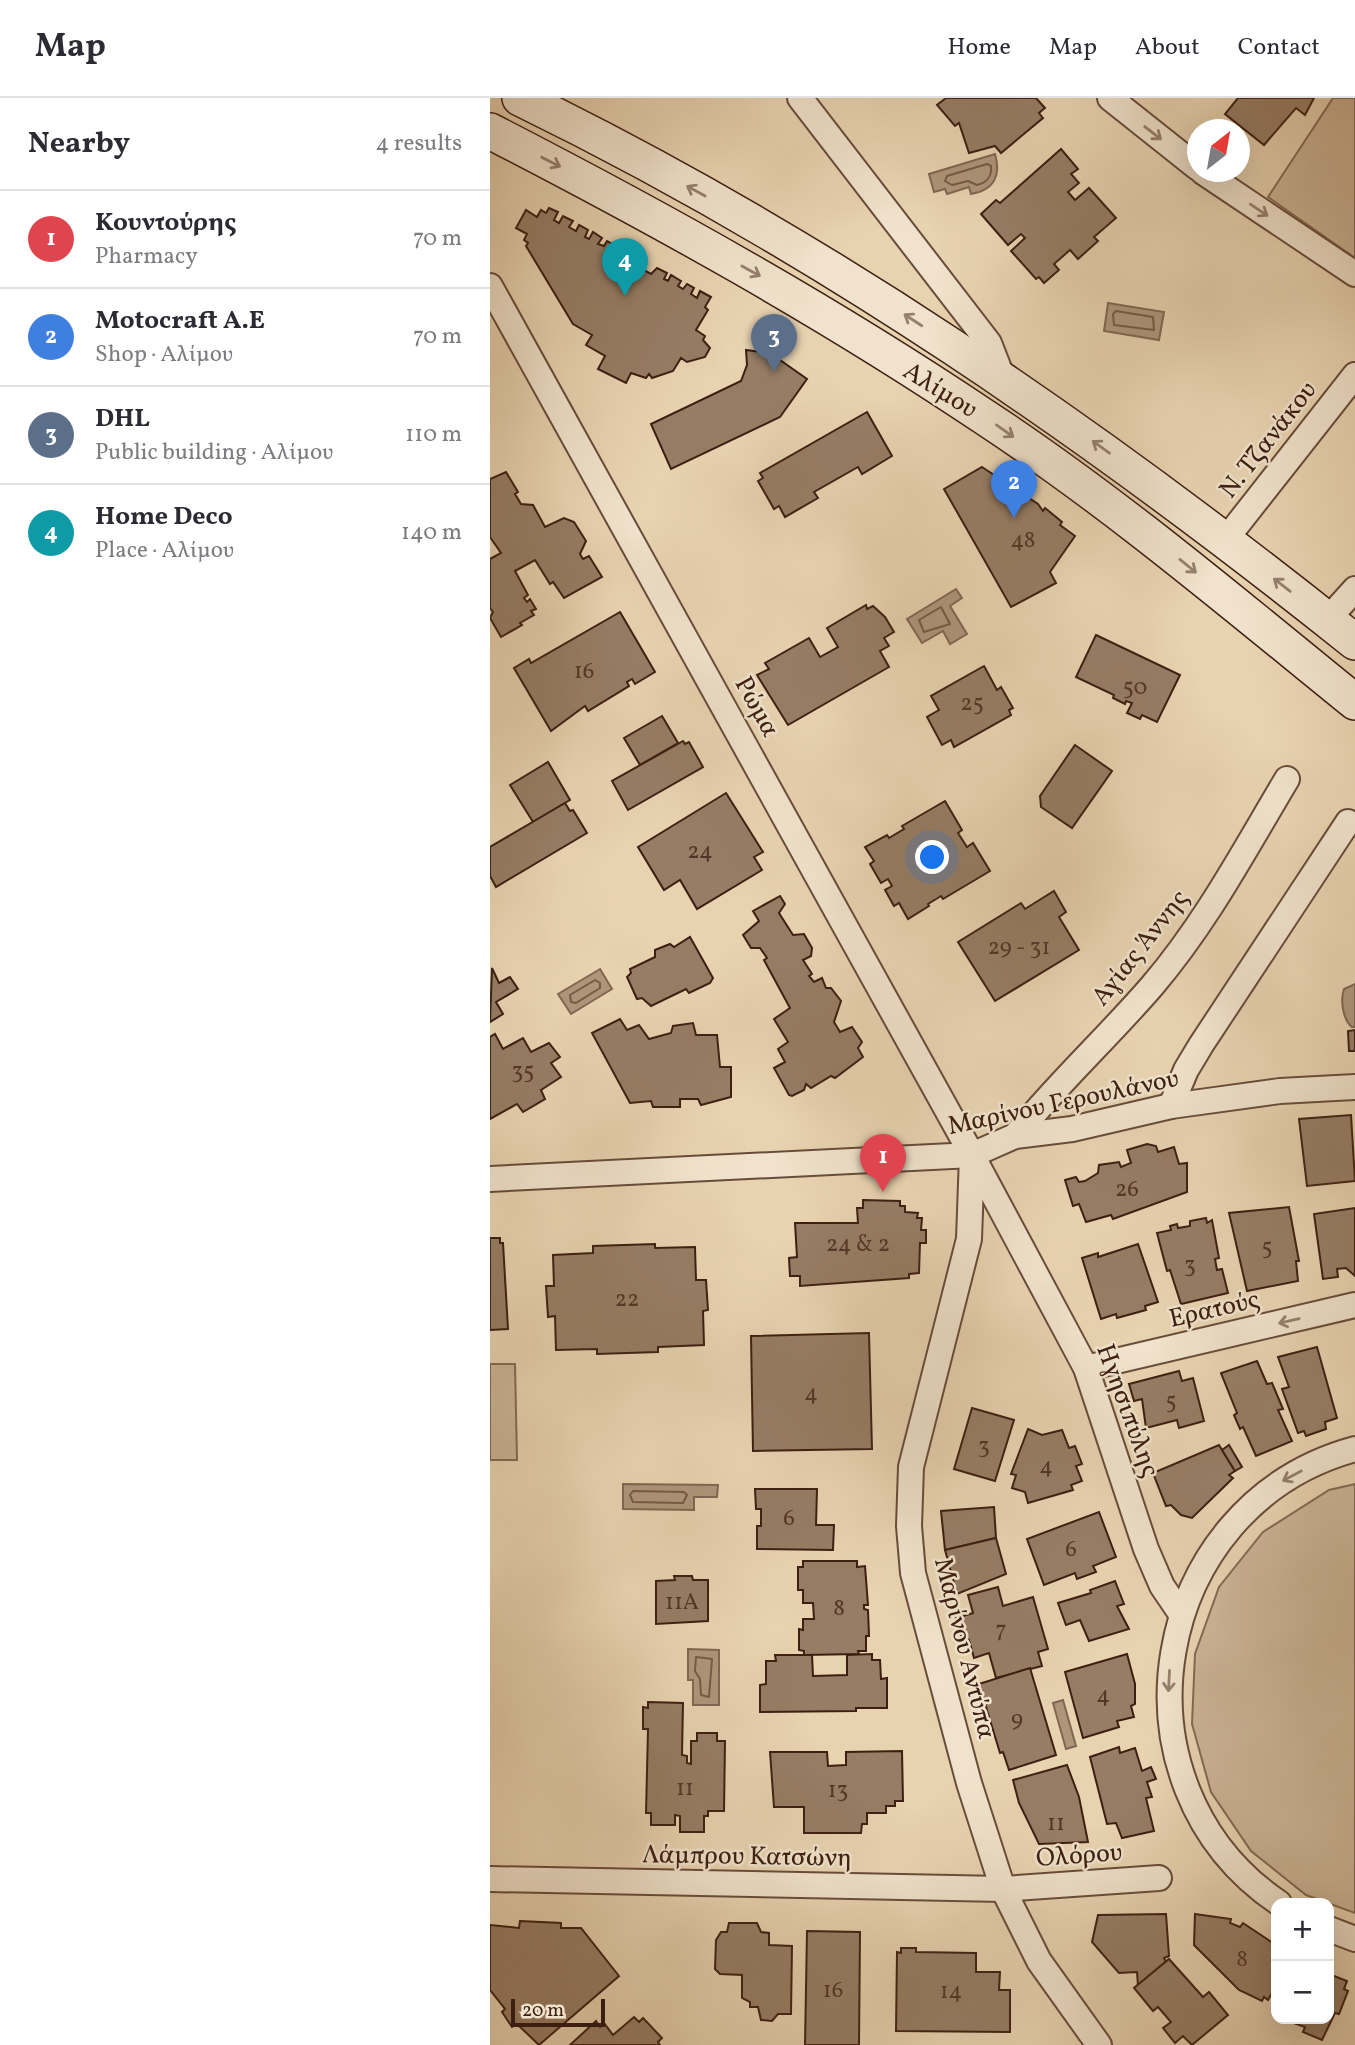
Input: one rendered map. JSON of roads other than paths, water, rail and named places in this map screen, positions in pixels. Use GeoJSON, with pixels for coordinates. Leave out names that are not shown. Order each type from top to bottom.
{"type":"FeatureCollection","features":[{"type":"Feature","properties":{"kind":"main road","name":"Αλίμου"},"geometry":{"type":"LineString","coordinates":[[520,98],[730,210],[884,301],[1098,444],[1355,642]]}},
{"type":"Feature","properties":{"kind":"main road","name":"Αλίμου"},"geometry":{"type":"LineString","coordinates":[[490,131],[766,279],[983,416],[1092,492],[1355,702]]}},
{"type":"Feature","properties":{"kind":"street"},"geometry":{"type":"LineString","coordinates":[[800,98],[989,343],[1003,379]]}},
{"type":"Feature","properties":{"kind":"street"},"geometry":{"type":"LineString","coordinates":[[1110,98],[1187,159]]}},
{"type":"Feature","properties":{"kind":"street"},"geometry":{"type":"LineString","coordinates":[[1218,182],[1355,274]]}},
{"type":"Feature","properties":{"kind":"street","name":"Ρώμα"},"geometry":{"type":"LineString","coordinates":[[490,286],[972,1155]]}},
{"type":"Feature","properties":{"kind":"street","name":"Ν. Τζανάκου"},"geometry":{"type":"LineString","coordinates":[[1226,540],[1355,375]]}},
{"type":"Feature","properties":{"kind":"street"},"geometry":{"type":"LineString","coordinates":[[1327,620],[1355,589]]}},
{"type":"Feature","properties":{"kind":"street","name":"Αγίας Άννης"},"geometry":{"type":"LineString","coordinates":[[1015,1136],[1051,1091],[1154,984],[1219,893],[1287,779]]}},
{"type":"Feature","properties":{"kind":"street"},"geometry":{"type":"LineString","coordinates":[[1171,1106],[1186,1070],[1201,1045],[1348,822]]}},
{"type":"Feature","properties":{"kind":"street","name":"Μαρίνου Γερουλάνου"},"geometry":{"type":"LineString","coordinates":[[490,1179],[972,1155],[1015,1136],[1072,1129],[1171,1106],[1279,1091],[1355,1087]]}},
{"type":"Feature","properties":{"kind":"street","name":"Ηγησιπύλης"},"geometry":{"type":"LineString","coordinates":[[972,1155],[1086,1368],[1146,1549],[1161,1586],[1181,1614]]}},
{"type":"Feature","properties":{"kind":"street","name":"Μαρίνου Αντύπα"},"geometry":{"type":"LineString","coordinates":[[972,1155],[969,1239],[911,1467],[909,1526],[912,1573],[969,1783],[1003,1889],[1039,1961],[1099,2045]]}},
{"type":"Feature","properties":{"kind":"street","name":"Ερατούς"},"geometry":{"type":"LineString","coordinates":[[1086,1368],[1355,1305]]}},
{"type":"Feature","properties":{"kind":"street"},"geometry":{"type":"LineString","coordinates":[[1273,1898],[1242,1873],[1220,1846],[1200,1817],[1186,1785],[1175,1752],[1169,1706],[1172,1648],[1181,1614],[1204,1563],[1237,1519],[1279,1482],[1328,1456],[1355,1449]]}},
{"type":"Feature","properties":{"kind":"street","name":"Ολόρου"},"geometry":{"type":"LineString","coordinates":[[1003,1889],[1159,1878]]}},
{"type":"Feature","properties":{"kind":"street","name":"Λάμπρου Κατσώνη"},"geometry":{"type":"LineString","coordinates":[[490,1880],[1003,1889]]}},
{"type":"Feature","properties":{"kind":"street"},"geometry":{"type":"LineString","coordinates":[[1334,1931],[1355,1940]]}},
{"type":"Feature","properties":{"kind":"water"},"geometry":{"type":"Polygon","coordinates":[[[995,154],[996,175],[986,189],[971,194],[969,187],[947,194],[945,189],[934,192],[929,174],[995,154]]]}},
{"type":"Feature","properties":{"kind":"water"},"geometry":{"type":"Polygon","coordinates":[[[1108,303],[1164,312],[1159,340],[1104,331],[1108,303]]]}},
{"type":"Feature","properties":{"kind":"water"},"geometry":{"type":"Polygon","coordinates":[[[956,589],[962,598],[950,606],[967,634],[950,644],[943,631],[922,643],[907,619],[956,589]]]}},
{"type":"Feature","properties":{"kind":"water"},"geometry":{"type":"Polygon","coordinates":[[[600,969],[612,989],[571,1014],[558,994],[600,969]]]}},
{"type":"Feature","properties":{"kind":"water"},"geometry":{"type":"Polygon","coordinates":[[[1355,984],[1355,1027],[1352,1027],[1344,1015],[1342,999],[1344,989],[1355,984]]]}},
{"type":"Feature","properties":{"kind":"water"},"geometry":{"type":"Polygon","coordinates":[[[623,1484],[718,1485],[717,1497],[694,1497],[694,1510],[623,1509],[623,1484]]]}},
{"type":"Feature","properties":{"kind":"water"},"geometry":{"type":"Polygon","coordinates":[[[688,1649],[719,1650],[719,1705],[693,1705],[693,1680],[688,1680],[688,1649]]]}},
{"type":"Feature","properties":{"kind":"water"},"geometry":{"type":"Polygon","coordinates":[[[1063,1700],[1076,1746],[1066,1749],[1053,1703],[1063,1700]]]}},
{"type":"Feature","properties":{"kind":"place","name":"Home Deco"},"geometry":{"type":"Point","coordinates":[625,296]}},
{"type":"Feature","properties":{"kind":"place","name":"DHL"},"geometry":{"type":"Point","coordinates":[774,372]}},
{"type":"Feature","properties":{"kind":"place","name":"Motocraft Α.Ε"},"geometry":{"type":"Point","coordinates":[1014,518]}},
{"type":"Feature","properties":{"kind":"place","name":"Κουντούρης"},"geometry":{"type":"Point","coordinates":[883,1192]}}]}
